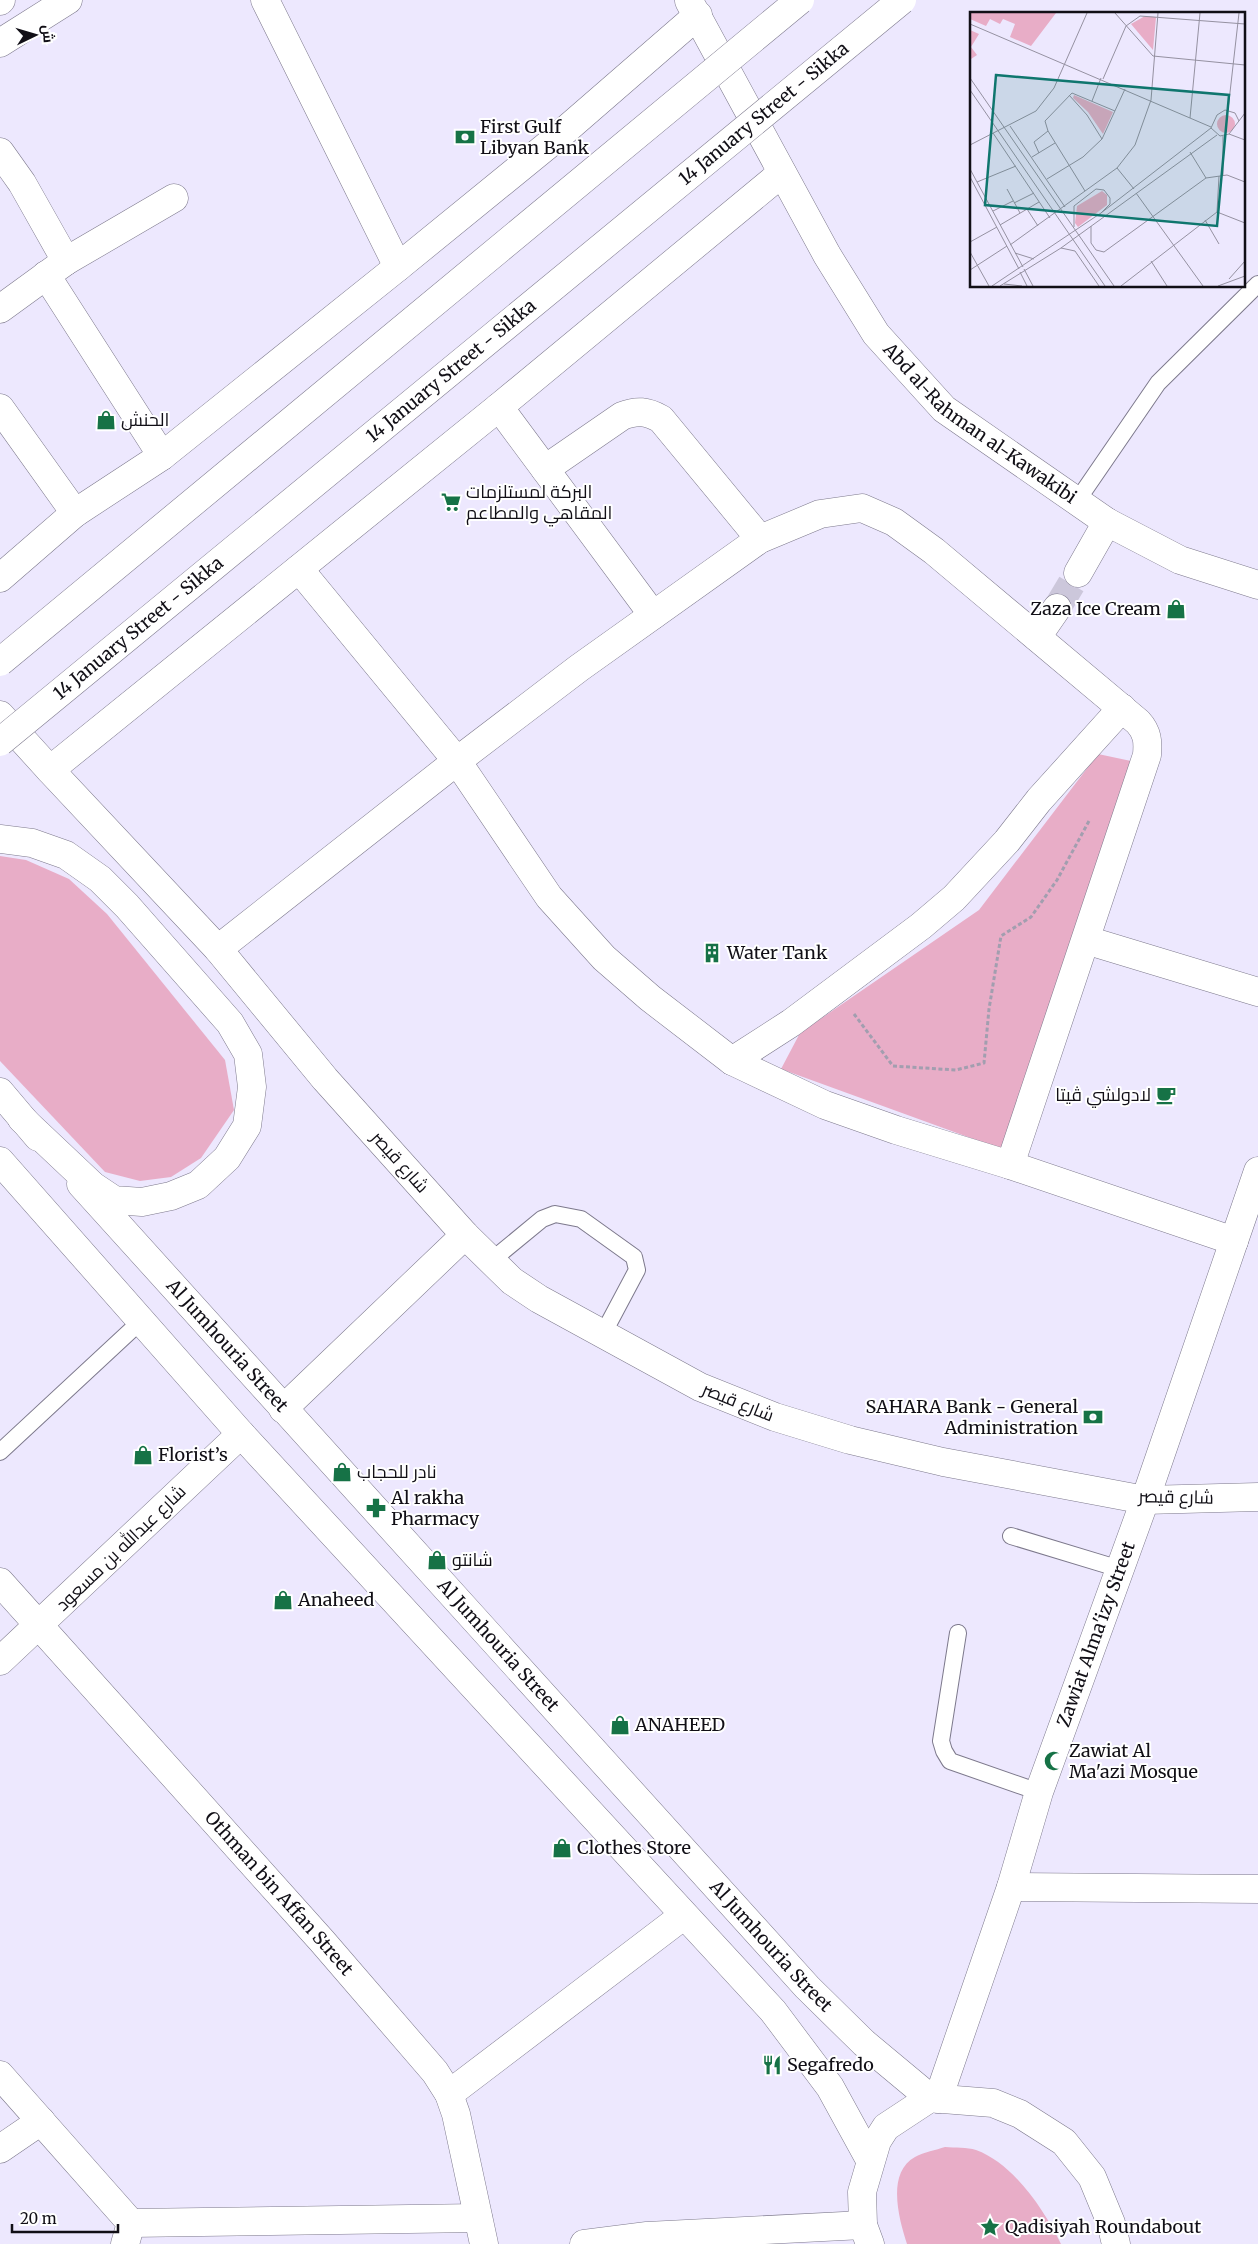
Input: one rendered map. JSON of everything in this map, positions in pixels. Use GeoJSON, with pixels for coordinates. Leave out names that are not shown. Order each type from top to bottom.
{"type":"FeatureCollection","features":[{"type":"Feature","properties":{"kind":"main road"},"geometry":{"type":"LineString","coordinates":[[0,43],[68,0]]}},
{"type":"Feature","properties":{"kind":"main road"},"geometry":{"type":"LineString","coordinates":[[265,0],[398,267]]}},
{"type":"Feature","properties":{"kind":"main road"},"geometry":{"type":"LineString","coordinates":[[0,662],[800,0]]}},
{"type":"Feature","properties":{"kind":"main road","name":"14 January Street - Sikka"},"geometry":{"type":"LineString","coordinates":[[0,742],[902,0]]}},
{"type":"Feature","properties":{"kind":"main road"},"geometry":{"type":"LineString","coordinates":[[0,578],[75,514],[162,456],[554,140],[694,7]]}},
{"type":"Feature","properties":{"kind":"main road","name":"Abd al-Rahman al-Kawakibi"},"geometry":{"type":"LineString","coordinates":[[694,7],[827,255],[876,334],[944,409],[1107,522],[1180,560],[1258,585]]}},
{"type":"Feature","properties":{"kind":"main road"},"geometry":{"type":"LineString","coordinates":[[0,152],[22,183],[56,268],[162,456]]}},
{"type":"Feature","properties":{"kind":"main road"},"geometry":{"type":"LineString","coordinates":[[50,770],[499,407],[782,173]]}},
{"type":"Feature","properties":{"kind":"main road"},"geometry":{"type":"LineString","coordinates":[[0,309],[56,268],[174,198]]}},
{"type":"Feature","properties":{"kind":"main road"},"geometry":{"type":"LineString","coordinates":[[499,407],[653,616]]}},
{"type":"Feature","properties":{"kind":"main road"},"geometry":{"type":"LineString","coordinates":[[0,408],[75,514]]}},
{"type":"Feature","properties":{"kind":"main road"},"geometry":{"type":"LineString","coordinates":[[545,469],[622,416],[635,411],[649,413],[666,425],[760,539]]}},
{"type":"Feature","properties":{"kind":"main road"},"geometry":{"type":"LineString","coordinates":[[218,949],[457,761],[580,668],[760,539],[820,514],[862,508],[894,522],[934,551],[1122,708],[1142,726],[1148,742],[1146,755],[1126,821],[1010,1165]]}},
{"type":"Feature","properties":{"kind":"main road"},"geometry":{"type":"LineString","coordinates":[[1078,573],[1107,522]]}},
{"type":"Feature","properties":{"kind":"main road"},"geometry":{"type":"LineString","coordinates":[[299,569],[457,761],[549,897],[604,958],[650,998],[732,1061],[825,1105],[1234,1241]]}},
{"type":"Feature","properties":{"kind":"main road"},"geometry":{"type":"LineString","coordinates":[[1037,637],[1057,608]]}},
{"type":"Feature","properties":{"kind":"main road"},"geometry":{"type":"LineString","coordinates":[[732,1061],[791,1023],[921,926],[954,898],[1001,848],[1039,800],[1122,708]]}},
{"type":"Feature","properties":{"kind":"main road","name":"شارع قيصر"},"geometry":{"type":"LineString","coordinates":[[0,715],[218,949],[325,1079],[465,1235],[512,1281],[539,1299],[700,1387],[775,1417],[850,1440],[943,1462],[1144,1500],[1258,1497]]}},
{"type":"Feature","properties":{"kind":"main road"},"geometry":{"type":"LineString","coordinates":[[0,839],[32,843],[66,855],[100,878],[230,1023],[248,1054],[252,1087],[247,1126],[227,1158],[198,1184],[171,1196],[142,1202],[114,1200],[93,1186],[22,1119]]}},
{"type":"Feature","properties":{"kind":"main road"},"geometry":{"type":"LineString","coordinates":[[1086,940],[1258,992]]}},
{"type":"Feature","properties":{"kind":"main road","name":"Al Jumhouria Street"},"geometry":{"type":"LineString","coordinates":[[0,1092],[22,1119],[283,1409],[807,1987],[864,2043],[934,2098]]}},
{"type":"Feature","properties":{"kind":"main road"},"geometry":{"type":"LineString","coordinates":[[0,1161],[241,1434],[683,1916],[773,2011],[830,2087],[870,2160]]}},
{"type":"Feature","properties":{"kind":"main road","name":"Zawiat Alma'izy Street"},"geometry":{"type":"LineString","coordinates":[[934,2098],[1011,1887],[1039,1792],[1120,1569],[1258,1171]]}},
{"type":"Feature","properties":{"kind":"main road"},"geometry":{"type":"LineString","coordinates":[[283,1409],[465,1235]]}},
{"type":"Feature","properties":{"kind":"main road","name":"شارع عبدالله بن مسعود"},"geometry":{"type":"LineString","coordinates":[[0,1661],[241,1434]]}},
{"type":"Feature","properties":{"kind":"main road","name":"Othman bin Affan Street"},"geometry":{"type":"LineString","coordinates":[[0,1582],[436,2072],[449,2094],[456,2114],[481,2231]]}},
{"type":"Feature","properties":{"kind":"main road"},"geometry":{"type":"LineString","coordinates":[[1011,1887],[1258,1890]]}},
{"type":"Feature","properties":{"kind":"main road"},"geometry":{"type":"LineString","coordinates":[[449,2094],[683,1916]]}},
{"type":"Feature","properties":{"kind":"main road"},"geometry":{"type":"LineString","coordinates":[[0,2075],[41,2122],[128,2234],[481,2231]]}},
{"type":"Feature","properties":{"kind":"main road"},"geometry":{"type":"LineString","coordinates":[[584,2244],[647,2236],[867,2234],[862,2192],[870,2160],[886,2127],[934,2098],[993,2103],[1020,2114],[1064,2142],[1092,2177],[1111,2223],[1116,2244]]}},
{"type":"Feature","properties":{"kind":"main road"},"geometry":{"type":"LineString","coordinates":[[0,2150],[41,2122]]}},
{"type":"Feature","properties":{"kind":"lane"},"geometry":{"type":"LineString","coordinates":[[1077,501],[1158,384],[1258,284]]}},
{"type":"Feature","properties":{"kind":"lane"},"geometry":{"type":"LineString","coordinates":[[491,1261],[542,1218],[555,1214],[581,1219],[634,1257],[637,1270],[603,1334]]}},
{"type":"Feature","properties":{"kind":"lane"},"geometry":{"type":"LineString","coordinates":[[0,1452],[141,1321]]}},
{"type":"Feature","properties":{"kind":"lane"},"geometry":{"type":"LineString","coordinates":[[1011,1536],[1120,1569]]}},
{"type":"Feature","properties":{"kind":"lane"},"geometry":{"type":"LineString","coordinates":[[958,1633],[941,1741],[944,1751],[950,1761],[1039,1792]]}},
{"type":"Feature","properties":{"kind":"path"},"geometry":{"type":"LineString","coordinates":[[835,990],[893,1066],[956,1070],[984,1064],[989,1010],[1001,936],[1031,917],[1057,880],[1091,817],[1126,821]]}},
{"type":"Feature","properties":{"kind":"shaded area"},"geometry":{"type":"Polygon","coordinates":[[[1098,754],[1131,761],[1001,1149],[781,1069],[800,1033],[979,910],[1098,754]]]}},
{"type":"Feature","properties":{"kind":"shaded area"},"geometry":{"type":"Polygon","coordinates":[[[0,856],[26,860],[69,879],[107,914],[225,1060],[234,1110],[201,1158],[171,1177],[140,1181],[105,1172],[0,1061],[0,856]]]}},
{"type":"Feature","properties":{"kind":"shaded area"},"geometry":{"type":"Polygon","coordinates":[[[945,2147],[976,2150],[1003,2166],[1037,2203],[1061,2244],[907,2244],[898,2210],[897,2197],[900,2174],[906,2164],[915,2157],[945,2147]]]}},
{"type":"Feature","properties":{"kind":"tunnel"},"geometry":{"type":"LineString","coordinates":[[1057,608],[1078,573]]}},
{"type":"Feature","properties":{"kind":"place","name":"First Gulf Libyan Bank"},"geometry":{"type":"Point","coordinates":[465,137]}},
{"type":"Feature","properties":{"kind":"place","name":"الحنش"},"geometry":{"type":"Point","coordinates":[106,420]}},
{"type":"Feature","properties":{"kind":"place","name":"البركة لمستلزمات المقاهي والمطاعم"},"geometry":{"type":"Point","coordinates":[451,502]}},
{"type":"Feature","properties":{"kind":"place","name":"Zaza Ice Cream"},"geometry":{"type":"Point","coordinates":[1176,609]}},
{"type":"Feature","properties":{"kind":"place","name":"Water Tank"},"geometry":{"type":"Point","coordinates":[712,953]}},
{"type":"Feature","properties":{"kind":"place","name":"لادولشي ڤيتا"},"geometry":{"type":"Point","coordinates":[1166,1095]}},
{"type":"Feature","properties":{"kind":"place","name":"SAHARA Bank - General Administration"},"geometry":{"type":"Point","coordinates":[1093,1417]}},
{"type":"Feature","properties":{"kind":"place","name":"Florist’s"},"geometry":{"type":"Point","coordinates":[143,1455]}},
{"type":"Feature","properties":{"kind":"place","name":"نادر للحجاب"},"geometry":{"type":"Point","coordinates":[342,1472]}},
{"type":"Feature","properties":{"kind":"place","name":"Al rakha Pharmacy"},"geometry":{"type":"Point","coordinates":[376,1508]}},
{"type":"Feature","properties":{"kind":"place","name":"شانتو"},"geometry":{"type":"Point","coordinates":[437,1560]}},
{"type":"Feature","properties":{"kind":"place","name":"Anaheed"},"geometry":{"type":"Point","coordinates":[283,1600]}},
{"type":"Feature","properties":{"kind":"place","name":"ANAHEED"},"geometry":{"type":"Point","coordinates":[620,1725]}},
{"type":"Feature","properties":{"kind":"place","name":"Zawiat Al Ma'azi Mosque"},"geometry":{"type":"Point","coordinates":[1054,1761]}},
{"type":"Feature","properties":{"kind":"place","name":"Clothes Store"},"geometry":{"type":"Point","coordinates":[562,1848]}},
{"type":"Feature","properties":{"kind":"place","name":"Segafredo"},"geometry":{"type":"Point","coordinates":[772,2065]}},
{"type":"Feature","properties":{"kind":"place","name":"Qadisiyah Roundabout"},"geometry":{"type":"Point","coordinates":[990,2227]}}]}
